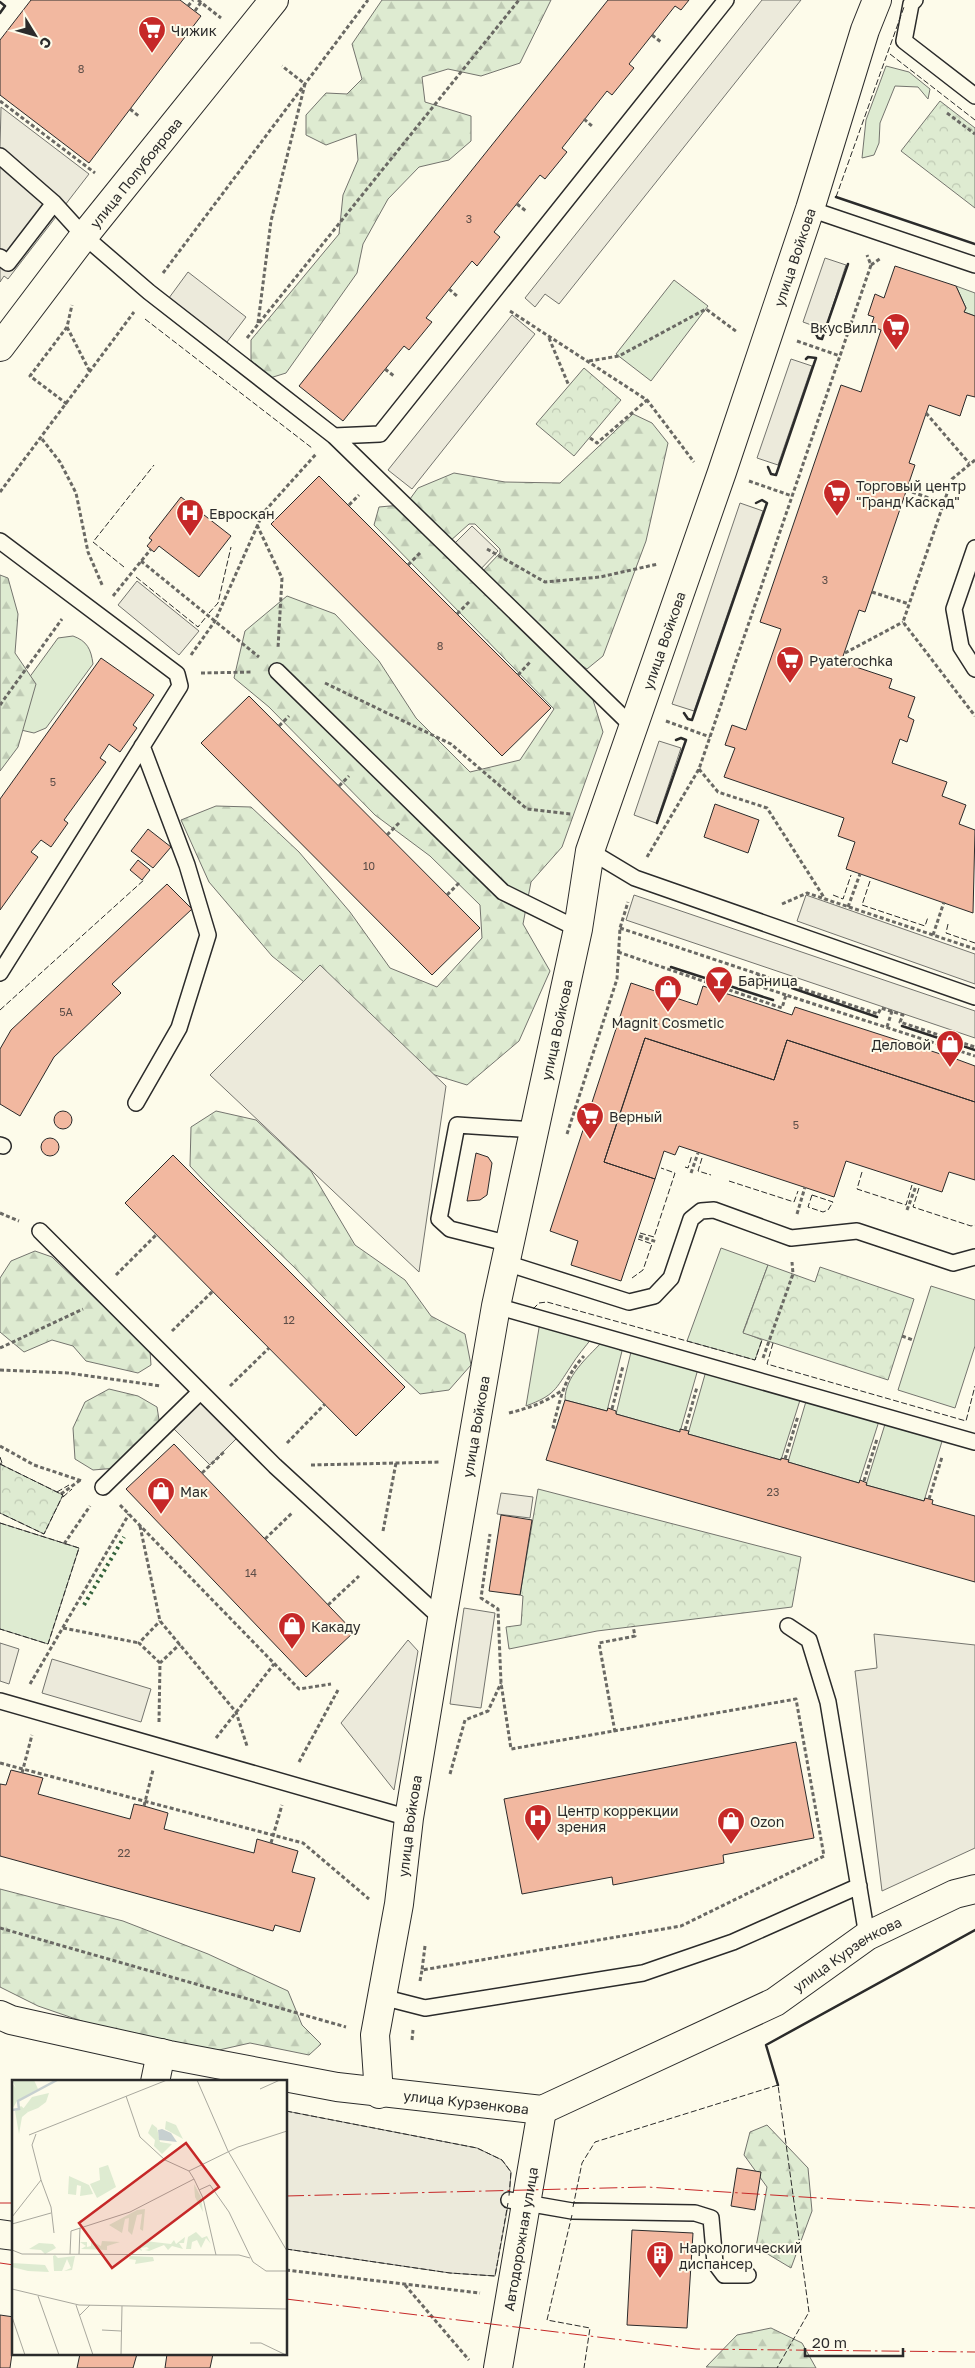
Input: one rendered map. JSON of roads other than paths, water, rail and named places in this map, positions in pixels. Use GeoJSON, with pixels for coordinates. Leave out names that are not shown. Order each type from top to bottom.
{"type":"FeatureCollection","features":[{"type":"Feature","properties":{"kind":"street","name":"улица Полубоярова"},"geometry":{"type":"LineString","coordinates":[[0,347],[84,236],[274,0]]}},
{"type":"Feature","properties":{"kind":"street","name":"улица Войкова"},"geometry":{"type":"LineString","coordinates":[[379,2094],[374,2035],[396,1922],[409,1818],[442,1619],[496,1306],[578,928],[590,851],[722,472],[810,209],[865,30],[877,0]]}},
{"type":"Feature","properties":{"kind":"street","name":"улица Курзенкова"},"geometry":{"type":"LineString","coordinates":[[0,2015],[11,2020],[161,2053],[379,2094],[542,2110],[774,2002],[867,1936],[955,1894],[975,1889]]}},
{"type":"Feature","properties":{"kind":"street"},"geometry":{"type":"LineString","coordinates":[[155,2080],[161,2053]]}},
{"type":"Feature","properties":{"kind":"street","name":"Автодорожная улица"},"geometry":{"type":"LineString","coordinates":[[498,2368],[511,2297],[518,2202],[542,2110]]}},
{"type":"Feature","properties":{"kind":"lane"},"geometry":{"type":"LineString","coordinates":[[334,436],[380,434],[726,0]]}},
{"type":"Feature","properties":{"kind":"lane"},"geometry":{"type":"LineString","coordinates":[[915,0],[911,4],[904,40],[975,96]]}},
{"type":"Feature","properties":{"kind":"lane"},"geometry":{"type":"LineString","coordinates":[[0,156],[54,203],[84,236],[149,292],[334,436],[609,706],[632,726]]}},
{"type":"Feature","properties":{"kind":"lane"},"geometry":{"type":"LineString","coordinates":[[0,257],[8,262],[54,203]]}},
{"type":"Feature","properties":{"kind":"lane"},"geometry":{"type":"LineString","coordinates":[[810,209],[975,265]]}},
{"type":"Feature","properties":{"kind":"lane"},"geometry":{"type":"LineString","coordinates":[[0,541],[177,674],[180,686],[0,973]]}},
{"type":"Feature","properties":{"kind":"lane"},"geometry":{"type":"LineString","coordinates":[[975,548],[954,609],[961,647],[975,669]]}},
{"type":"Feature","properties":{"kind":"lane"},"geometry":{"type":"LineString","coordinates":[[277,671],[503,892],[578,928]]}},
{"type":"Feature","properties":{"kind":"lane"},"geometry":{"type":"LineString","coordinates":[[136,1103],[179,1028],[208,935],[187,865],[142,746]]}},
{"type":"Feature","properties":{"kind":"lane"},"geometry":{"type":"LineString","coordinates":[[590,851],[635,878],[975,996]]}},
{"type":"Feature","properties":{"kind":"lane"},"geometry":{"type":"LineString","coordinates":[[535,1130],[457,1125],[439,1219],[450,1229],[630,1302],[654,1296],[671,1278],[691,1219],[701,1210],[714,1210],[791,1238],[857,1231],[953,1263],[975,1257]]}},
{"type":"Feature","properties":{"kind":"lane"},"geometry":{"type":"LineString","coordinates":[[40,1231],[272,1463],[442,1619]]}},
{"type":"Feature","properties":{"kind":"lane"},"geometry":{"type":"LineString","coordinates":[[496,1306],[975,1442]]}},
{"type":"Feature","properties":{"kind":"lane"},"geometry":{"type":"LineString","coordinates":[[103,1487],[200,1392]]}},
{"type":"Feature","properties":{"kind":"lane"},"geometry":{"type":"LineString","coordinates":[[788,1626],[810,1640],[828,1702],[867,1936]]}},
{"type":"Feature","properties":{"kind":"lane"},"geometry":{"type":"LineString","coordinates":[[0,1701],[409,1818]]}},
{"type":"Feature","properties":{"kind":"lane"},"geometry":{"type":"LineString","coordinates":[[382,1997],[425,2008],[643,1973],[733,1942],[859,1886]]}},
{"type":"Feature","properties":{"kind":"lane"},"geometry":{"type":"LineString","coordinates":[[518,2202],[572,2211],[695,2213],[711,2218],[715,2263],[724,2276],[748,2276]]}},
{"type":"Feature","properties":{"kind":"place","name":"Чижик"},"geometry":{"type":"Point","coordinates":[152,54]}},
{"type":"Feature","properties":{"kind":"place","name":"ВкусВилл"},"geometry":{"type":"Point","coordinates":[896,351]}},
{"type":"Feature","properties":{"kind":"place","name":"Торговый центр \"Гранд Каскад\""},"geometry":{"type":"Point","coordinates":[837,517]}},
{"type":"Feature","properties":{"kind":"place","name":"Евроскан"},"geometry":{"type":"Point","coordinates":[190,537]}},
{"type":"Feature","properties":{"kind":"place","name":"Pyaterochka"},"geometry":{"type":"Point","coordinates":[790,684]}},
{"type":"Feature","properties":{"kind":"place","name":"Барница"},"geometry":{"type":"Point","coordinates":[719,1004]}},
{"type":"Feature","properties":{"kind":"place","name":"Magnit Cosmetic"},"geometry":{"type":"Point","coordinates":[668,1013]}},
{"type":"Feature","properties":{"kind":"place","name":"Деловой"},"geometry":{"type":"Point","coordinates":[950,1068]}},
{"type":"Feature","properties":{"kind":"place","name":"Верный"},"geometry":{"type":"Point","coordinates":[590,1140]}},
{"type":"Feature","properties":{"kind":"place","name":"Мак"},"geometry":{"type":"Point","coordinates":[161,1515]}},
{"type":"Feature","properties":{"kind":"place","name":"Какаду"},"geometry":{"type":"Point","coordinates":[292,1650]}},
{"type":"Feature","properties":{"kind":"place","name":"Центр коррекции зрения"},"geometry":{"type":"Point","coordinates":[538,1842]}},
{"type":"Feature","properties":{"kind":"place","name":"Ozon"},"geometry":{"type":"Point","coordinates":[731,1845]}},
{"type":"Feature","properties":{"kind":"place","name":"Наркологический диспансер"},"geometry":{"type":"Point","coordinates":[660,2279]}}]}
